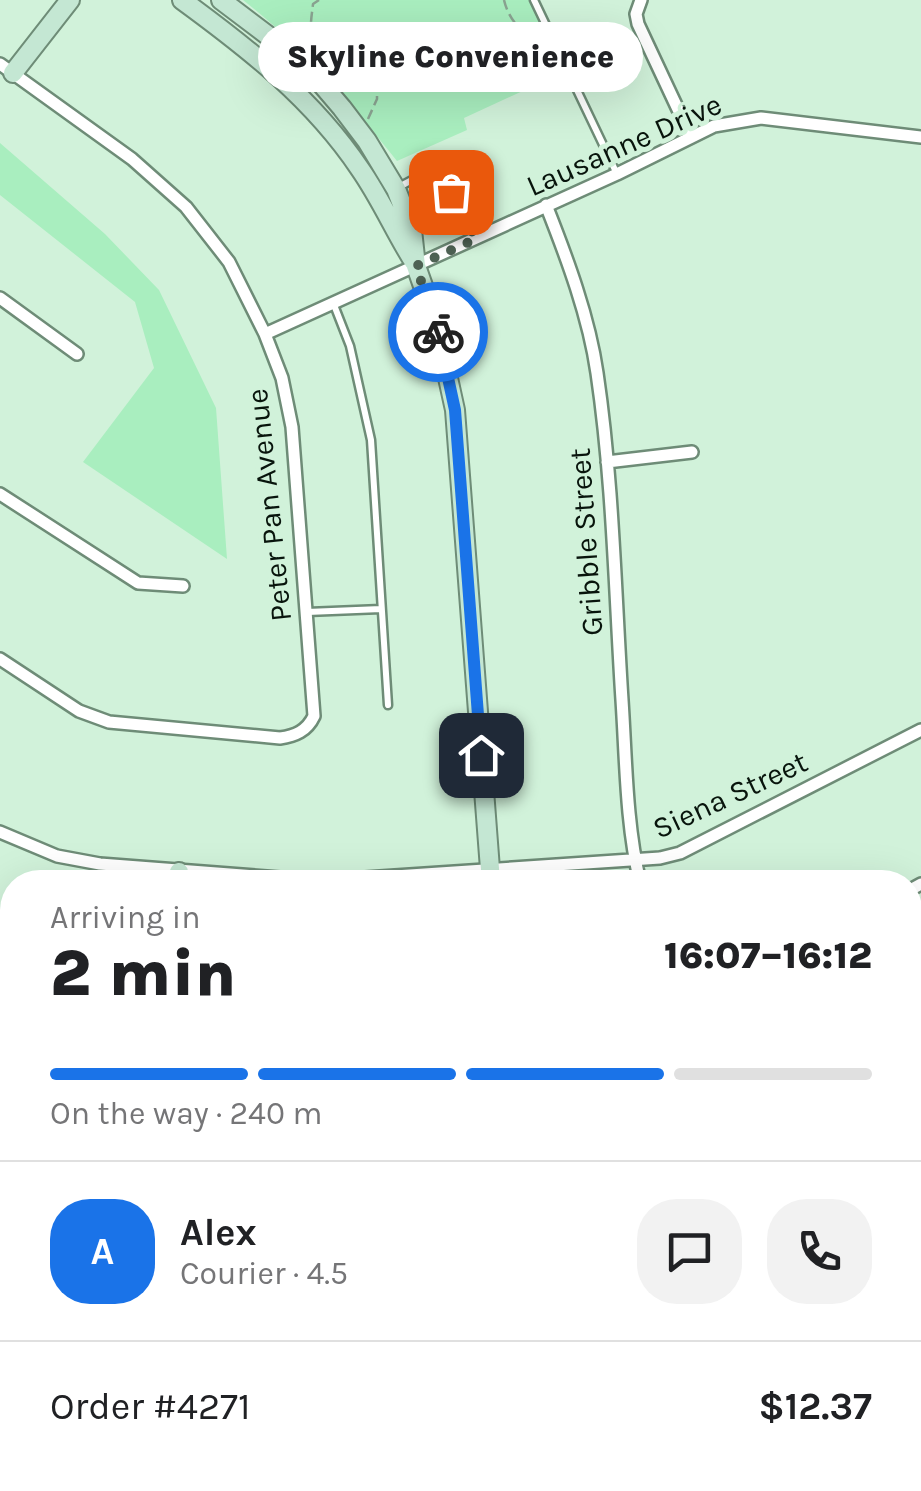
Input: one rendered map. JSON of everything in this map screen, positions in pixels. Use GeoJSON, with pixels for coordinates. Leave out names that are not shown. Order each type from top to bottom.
{"type":"FeatureCollection","features":[{"type":"Feature","properties":{"kind":"main road"},"geometry":{"type":"LineString","coordinates":[[6,68],[70,0]]}},
{"type":"Feature","properties":{"kind":"main road"},"geometry":{"type":"LineString","coordinates":[[182,0],[274,70],[322,120],[376,192],[416,266],[436,323],[455,410],[489,870]]}},
{"type":"Feature","properties":{"kind":"main road"},"geometry":{"type":"LineString","coordinates":[[221,0],[313,74],[367,141],[396,189],[412,230],[416,266]]}},
{"type":"Feature","properties":{"kind":"street"},"geometry":{"type":"LineString","coordinates":[[639,4],[638,24],[690,136]]}},
{"type":"Feature","properties":{"kind":"street","name":"Peter Pan Avenue"},"geometry":{"type":"LineString","coordinates":[[0,659],[79,712],[109,722],[280,738],[294,736],[310,725],[314,716],[290,412],[265,334],[229,262],[186,207],[132,159],[6,68]]}},
{"type":"Feature","properties":{"kind":"street","name":"Lausanne Drive"},"geometry":{"type":"LineString","coordinates":[[265,334],[617,174],[690,136],[738,120],[761,118],[921,137]]}},
{"type":"Feature","properties":{"kind":"street","name":"Gribble Street"},"geometry":{"type":"LineString","coordinates":[[546,206],[597,370],[637,870]]}},
{"type":"Feature","properties":{"kind":"street"},"geometry":{"type":"LineString","coordinates":[[0,298],[77,354]]}},
{"type":"Feature","properties":{"kind":"street"},"geometry":{"type":"LineString","coordinates":[[607,462],[692,452]]}},
{"type":"Feature","properties":{"kind":"street"},"geometry":{"type":"LineString","coordinates":[[0,494],[138,583],[183,586]]}},
{"type":"Feature","properties":{"kind":"street","name":"Siena Street"},"geometry":{"type":"LineString","coordinates":[[549,870],[680,852],[921,730]]}},
{"type":"Feature","properties":{"kind":"street","name":"Siena Street"},"geometry":{"type":"LineString","coordinates":[[0,832],[39,850],[78,861],[135,870]]}},
{"type":"Feature","properties":{"kind":"lane"},"geometry":{"type":"LineString","coordinates":[[534,0],[617,174]]}},
{"type":"Feature","properties":{"kind":"lane"},"geometry":{"type":"LineString","coordinates":[[396,189],[438,166],[476,239]]}},
{"type":"Feature","properties":{"kind":"lane"},"geometry":{"type":"LineString","coordinates":[[334,304],[350,346],[371,440],[388,705]]}},
{"type":"Feature","properties":{"kind":"lane"},"geometry":{"type":"LineString","coordinates":[[306,612],[381,609]]}},
{"type":"Feature","properties":{"kind":"path"},"geometry":{"type":"LineString","coordinates":[[319,0],[313,4],[310,23],[314,38],[336,64],[359,80],[376,88],[399,88],[451,72],[494,90],[510,90],[535,66],[526,33],[514,24],[504,0]]}},
{"type":"Feature","properties":{"kind":"path"},"geometry":{"type":"LineString","coordinates":[[283,30],[310,23]]}},
{"type":"Feature","properties":{"kind":"path"},"geometry":{"type":"LineString","coordinates":[[535,66],[551,68],[564,62]]}},
{"type":"Feature","properties":{"kind":"path"},"geometry":{"type":"LineString","coordinates":[[366,120],[377,100],[376,88]]}},
{"type":"Feature","properties":{"kind":"green space"},"geometry":{"type":"Polygon","coordinates":[[[243,0],[529,0],[564,72],[464,118],[467,130],[397,161],[325,76],[243,0]]]}},
{"type":"Feature","properties":{"kind":"green space"},"geometry":{"type":"Polygon","coordinates":[[[0,143],[105,234],[159,290],[216,408],[227,559],[83,462],[154,368],[135,302],[0,195],[0,143]]]}},
{"type":"Feature","properties":{"kind":"building"},"geometry":{"type":"Polygon","coordinates":[[[472,154],[485,184],[476,189],[472,181],[460,187],[449,166],[472,154]]]}},
{"type":"Feature","properties":{"kind":"building"},"geometry":{"type":"Polygon","coordinates":[[[434,176],[448,202],[434,209],[420,183],[434,176]]]}},
{"type":"Feature","properties":{"kind":"way so far"},"geometry":{"type":"LineString","coordinates":[[438,332],[416,266],[476,239],[451,192]]}},
{"type":"Feature","properties":{"kind":"place","name":"Skyline Convenience"},"geometry":{"type":"Point","coordinates":[451,192]}},
{"type":"Feature","properties":{"kind":"route"},"geometry":{"type":"LineString","coordinates":[[438,332],[455,410],[481,755]]}}]}
